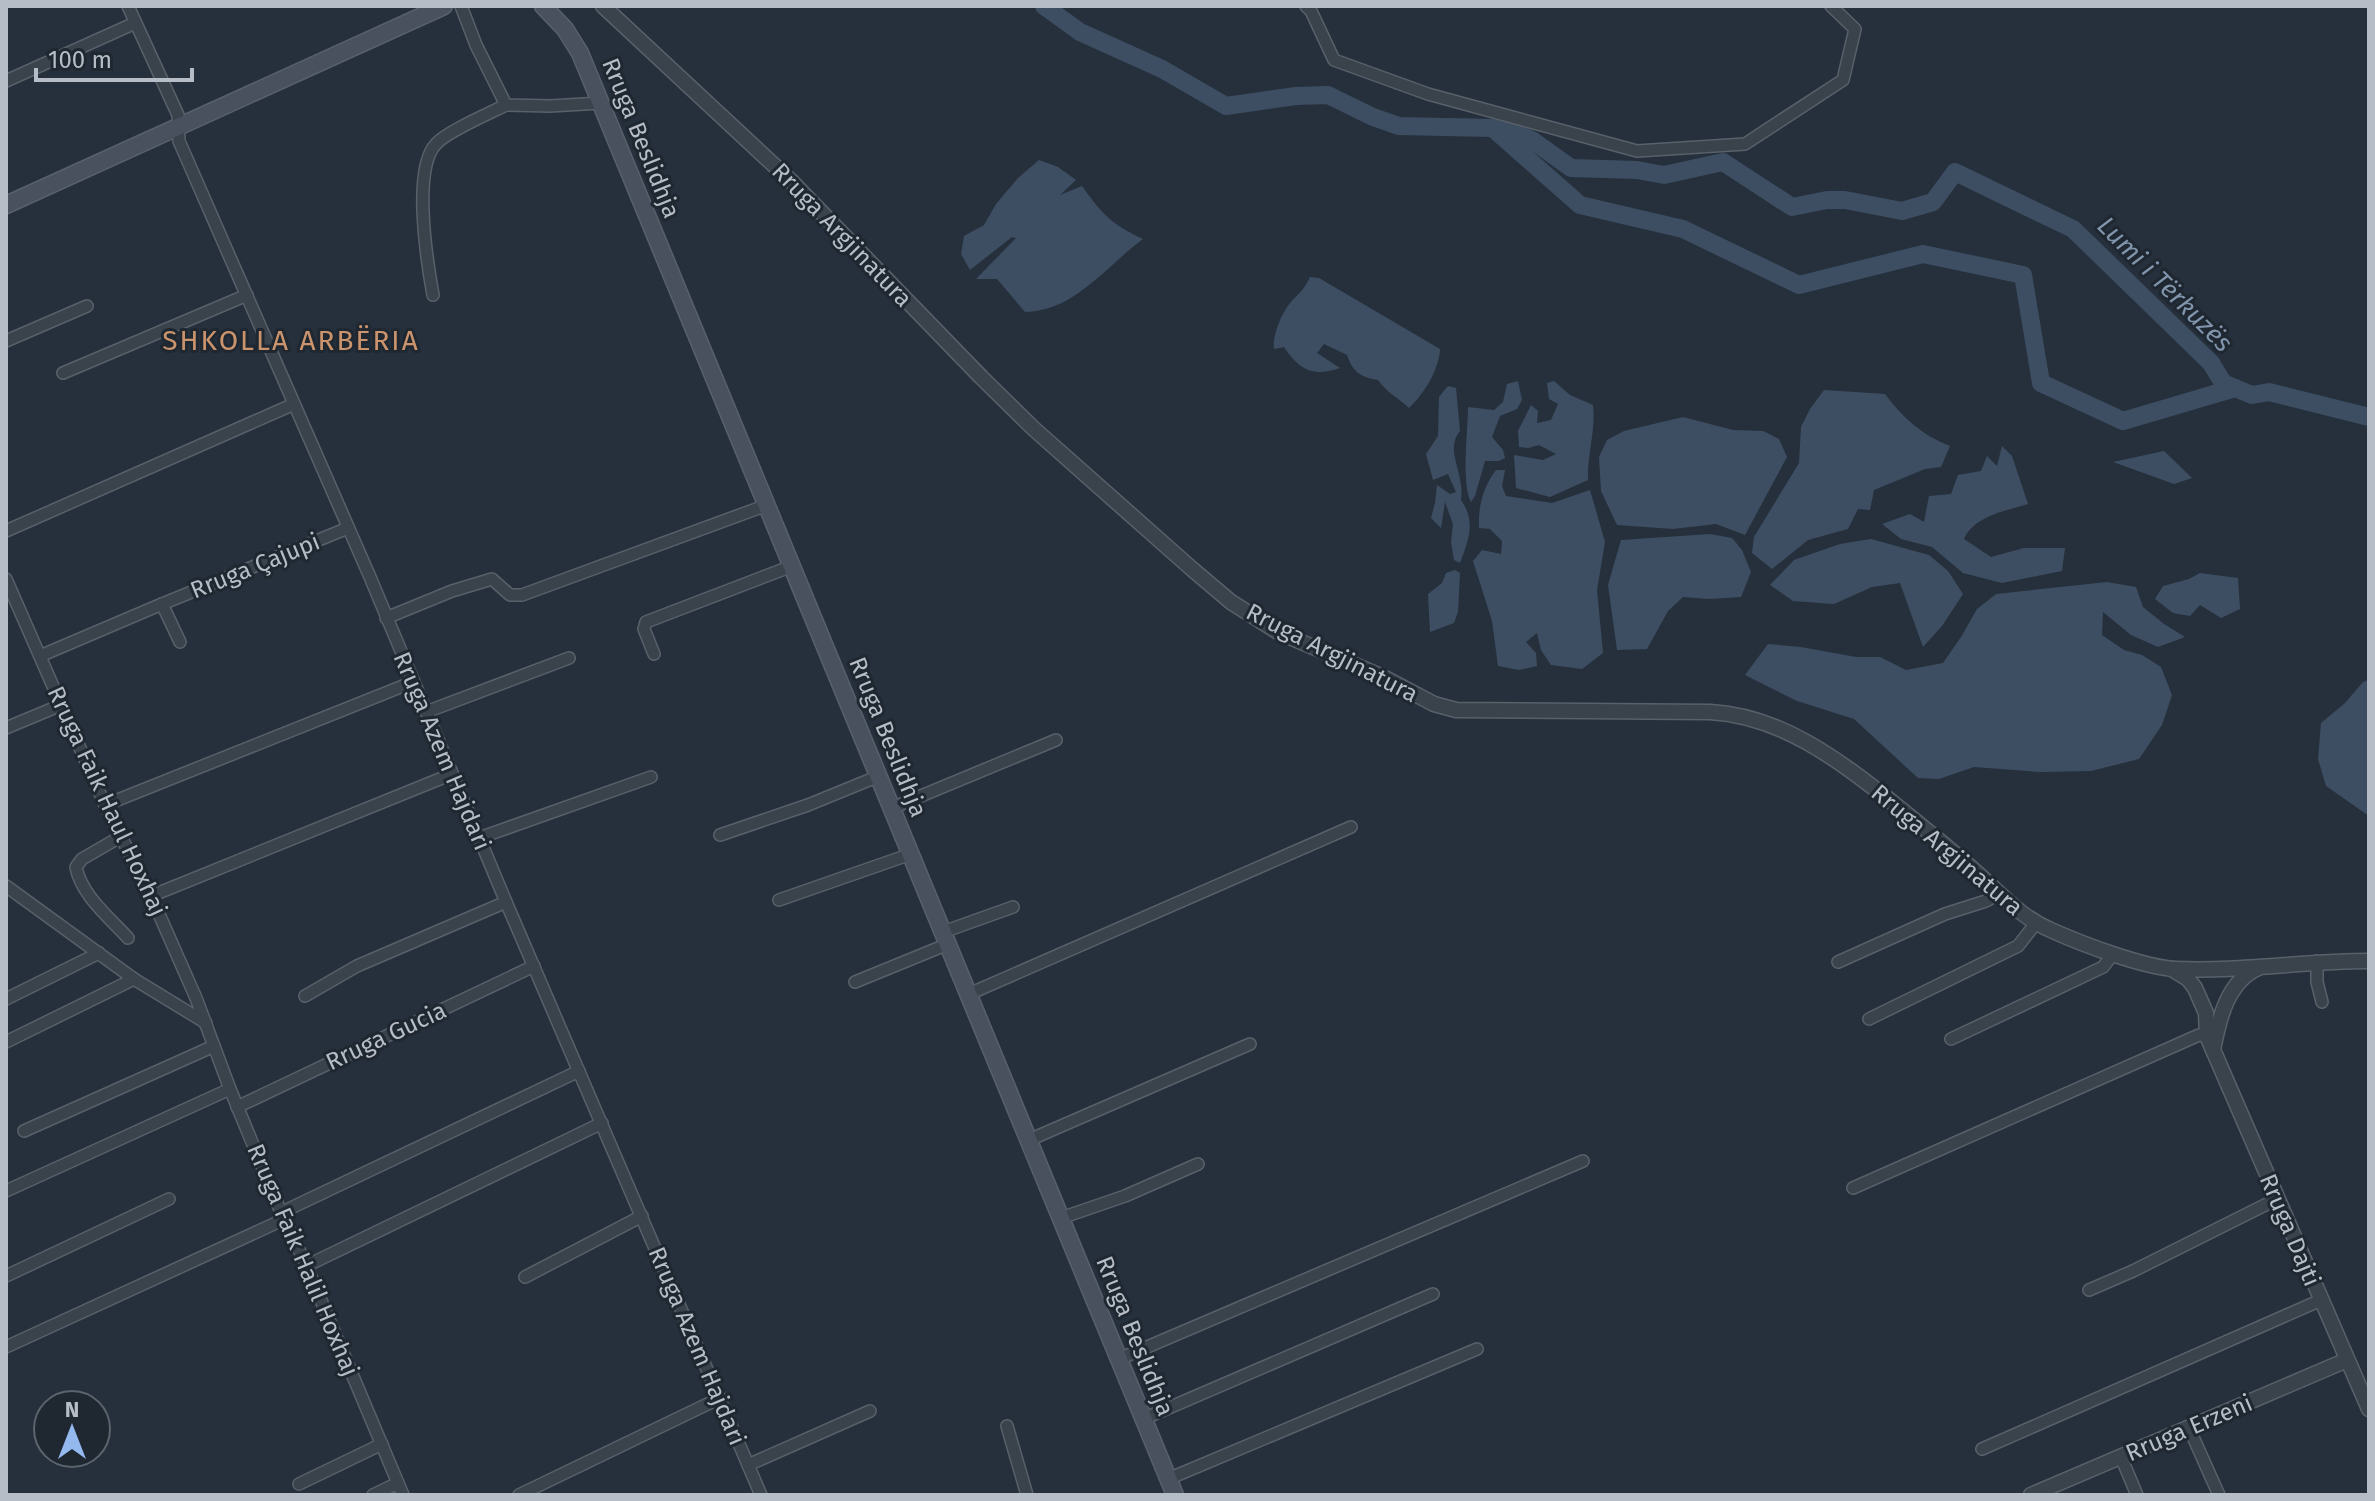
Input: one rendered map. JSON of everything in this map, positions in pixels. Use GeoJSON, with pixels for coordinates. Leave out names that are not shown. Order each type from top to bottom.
{"type":"FeatureCollection","features":[{"type":"Feature","properties":{"kind":"main road"},"geometry":{"type":"LineString","coordinates":[[6,205],[444,6]]}},
{"type":"Feature","properties":{"kind":"main road","name":"Rruga Beslidhja"},"geometry":{"type":"LineString","coordinates":[[543,6],[574,41],[601,103],[1175,1495]]}},
{"type":"Feature","properties":{"kind":"street","name":"Rruga Azem Hajdari"},"geometry":{"type":"LineString","coordinates":[[128,6],[178,115],[179,141],[348,528],[761,1495]]}},
{"type":"Feature","properties":{"kind":"street"},"geometry":{"type":"LineString","coordinates":[[461,6],[476,45],[506,105]]}},
{"type":"Feature","properties":{"kind":"street","name":"Rruga Argjinatura"},"geometry":{"type":"LineString","coordinates":[[603,6],[791,181],[1034,429],[1192,569],[1262,623],[1383,677],[1422,698],[1456,710],[1710,712],[1756,719],[1787,731],[1823,751],[1925,829],[2016,910],[2036,923],[2114,953],[2172,969]]}},
{"type":"Feature","properties":{"kind":"street"},"geometry":{"type":"LineString","coordinates":[[1306,6],[1334,60],[1428,94],[1637,151],[1745,144],[1843,80],[1855,29],[1831,6]]}},
{"type":"Feature","properties":{"kind":"street"},"geometry":{"type":"LineString","coordinates":[[6,81],[135,23]]}},
{"type":"Feature","properties":{"kind":"street"},"geometry":{"type":"LineString","coordinates":[[433,295],[424,220],[423,172],[438,141],[506,105],[601,103]]}},
{"type":"Feature","properties":{"kind":"street"},"geometry":{"type":"LineString","coordinates":[[63,373],[247,295]]}},
{"type":"Feature","properties":{"kind":"street"},"geometry":{"type":"LineString","coordinates":[[6,341],[87,306]]}},
{"type":"Feature","properties":{"kind":"street"},"geometry":{"type":"LineString","coordinates":[[6,531],[294,404]]}},
{"type":"Feature","properties":{"kind":"street"},"geometry":{"type":"LineString","coordinates":[[386,618],[486,580],[497,580],[510,595],[522,595],[767,505]]}},
{"type":"Feature","properties":{"kind":"street","name":"Rruga Çajupi"},"geometry":{"type":"LineString","coordinates":[[40,656],[348,528]]}},
{"type":"Feature","properties":{"kind":"street"},"geometry":{"type":"LineString","coordinates":[[654,654],[644,629],[646,622],[792,566]]}},
{"type":"Feature","properties":{"kind":"street","name":"Rruga Faik Haul Hoxhaj"},"geometry":{"type":"LineString","coordinates":[[6,579],[12,609],[40,656],[105,805],[151,896],[206,1024]]}},
{"type":"Feature","properties":{"kind":"street","name":"Rruga Çajupi"},"geometry":{"type":"LineString","coordinates":[[162,604],[180,642]]}},
{"type":"Feature","properties":{"kind":"street"},"geometry":{"type":"LineString","coordinates":[[426,712],[569,658]]}},
{"type":"Feature","properties":{"kind":"street"},"geometry":{"type":"LineString","coordinates":[[105,805],[413,682]]}},
{"type":"Feature","properties":{"kind":"street"},"geometry":{"type":"LineString","coordinates":[[6,728],[61,705]]}},
{"type":"Feature","properties":{"kind":"street"},"geometry":{"type":"LineString","coordinates":[[892,808],[1056,740]]}},
{"type":"Feature","properties":{"kind":"street"},"geometry":{"type":"LineString","coordinates":[[151,896],[452,774]]}},
{"type":"Feature","properties":{"kind":"street"},"geometry":{"type":"LineString","coordinates":[[720,835],[879,776]]}},
{"type":"Feature","properties":{"kind":"street"},"geometry":{"type":"LineString","coordinates":[[479,838],[651,777]]}},
{"type":"Feature","properties":{"kind":"street"},"geometry":{"type":"LineString","coordinates":[[969,994],[1351,827]]}},
{"type":"Feature","properties":{"kind":"street"},"geometry":{"type":"LineString","coordinates":[[120,837],[82,859],[76,867],[80,881],[89,894],[128,938]]}},
{"type":"Feature","properties":{"kind":"street"},"geometry":{"type":"LineString","coordinates":[[779,900],[911,854]]}},
{"type":"Feature","properties":{"kind":"street"},"geometry":{"type":"LineString","coordinates":[[6,886],[134,979],[206,1024]]}},
{"type":"Feature","properties":{"kind":"street"},"geometry":{"type":"LineString","coordinates":[[1838,962],[1998,894]]}},
{"type":"Feature","properties":{"kind":"street"},"geometry":{"type":"LineString","coordinates":[[305,996],[357,966],[506,902]]}},
{"type":"Feature","properties":{"kind":"street"},"geometry":{"type":"LineString","coordinates":[[855,982],[1013,907]]}},
{"type":"Feature","properties":{"kind":"street"},"geometry":{"type":"LineString","coordinates":[[1869,1019],[2018,946],[2036,923]]}},
{"type":"Feature","properties":{"kind":"street"},"geometry":{"type":"LineString","coordinates":[[6,999],[99,953]]}},
{"type":"Feature","properties":{"kind":"street"},"geometry":{"type":"LineString","coordinates":[[1951,1039],[2103,967],[2114,953]]}},
{"type":"Feature","properties":{"kind":"street"},"geometry":{"type":"LineString","coordinates":[[2317,961],[2317,982],[2322,1002]]}},
{"type":"Feature","properties":{"kind":"street"},"geometry":{"type":"LineString","coordinates":[[2172,969],[2369,961]]}},
{"type":"Feature","properties":{"kind":"street","name":"Rruga Gucia"},"geometry":{"type":"LineString","coordinates":[[237,1107],[534,966]]}},
{"type":"Feature","properties":{"kind":"street"},"geometry":{"type":"LineString","coordinates":[[2172,969],[2188,979],[2197,994],[2211,1006],[2218,1005],[2248,973],[2262,967]]}},
{"type":"Feature","properties":{"kind":"street"},"geometry":{"type":"LineString","coordinates":[[1853,1188],[2199,1035],[2210,1043],[2230,994],[2230,976],[2214,968],[2202,972],[2195,982],[2197,994]]}},
{"type":"Feature","properties":{"kind":"street"},"geometry":{"type":"LineString","coordinates":[[6,1042],[134,979]]}},
{"type":"Feature","properties":{"kind":"street","name":"Rruga Dajti"},"geometry":{"type":"LineString","coordinates":[[2197,994],[2206,1013],[2210,1043],[2369,1409]]}},
{"type":"Feature","properties":{"kind":"street","name":"Rruga Faik Halil Hoxhaj"},"geometry":{"type":"LineString","coordinates":[[206,1024],[283,1217],[403,1495]]}},
{"type":"Feature","properties":{"kind":"street"},"geometry":{"type":"LineString","coordinates":[[1029,1140],[1250,1044]]}},
{"type":"Feature","properties":{"kind":"street"},"geometry":{"type":"LineString","coordinates":[[24,1131],[214,1046]]}},
{"type":"Feature","properties":{"kind":"street"},"geometry":{"type":"LineString","coordinates":[[6,1347],[276,1223],[287,1210],[579,1071]]}},
{"type":"Feature","properties":{"kind":"street"},"geometry":{"type":"LineString","coordinates":[[6,1191],[230,1089]]}},
{"type":"Feature","properties":{"kind":"street"},"geometry":{"type":"LineString","coordinates":[[306,1266],[602,1123]]}},
{"type":"Feature","properties":{"kind":"street"},"geometry":{"type":"LineString","coordinates":[[1119,1359],[1583,1161]]}},
{"type":"Feature","properties":{"kind":"street"},"geometry":{"type":"LineString","coordinates":[[1061,1218],[1125,1196],[1198,1164]]}},
{"type":"Feature","properties":{"kind":"street"},"geometry":{"type":"LineString","coordinates":[[6,1276],[169,1199]]}},
{"type":"Feature","properties":{"kind":"street"},"geometry":{"type":"LineString","coordinates":[[2089,1290],[2277,1199]]}},
{"type":"Feature","properties":{"kind":"street"},"geometry":{"type":"LineString","coordinates":[[525,1277],[642,1216]]}},
{"type":"Feature","properties":{"kind":"street"},"geometry":{"type":"LineString","coordinates":[[1143,1419],[1433,1294]]}},
{"type":"Feature","properties":{"kind":"street"},"geometry":{"type":"LineString","coordinates":[[1982,1449],[2321,1300]]}},
{"type":"Feature","properties":{"kind":"street"},"geometry":{"type":"LineString","coordinates":[[1168,1479],[1477,1349]]}},
{"type":"Feature","properties":{"kind":"street","name":"Rruga Erzeni"},"geometry":{"type":"LineString","coordinates":[[2031,1495],[2347,1360]]}},
{"type":"Feature","properties":{"kind":"street"},"geometry":{"type":"LineString","coordinates":[[519,1495],[720,1398]]}},
{"type":"Feature","properties":{"kind":"street"},"geometry":{"type":"LineString","coordinates":[[748,1465],[870,1411]]}},
{"type":"Feature","properties":{"kind":"street"},"geometry":{"type":"LineString","coordinates":[[1007,1426],[1027,1495]]}},
{"type":"Feature","properties":{"kind":"street"},"geometry":{"type":"LineString","coordinates":[[2189,1428],[2219,1495]]}},
{"type":"Feature","properties":{"kind":"street"},"geometry":{"type":"LineString","coordinates":[[299,1484],[382,1444]]}},
{"type":"Feature","properties":{"kind":"street"},"geometry":{"type":"LineString","coordinates":[[2121,1457],[2137,1495]]}},
{"type":"Feature","properties":{"kind":"street"},"geometry":{"type":"LineString","coordinates":[[373,1495],[398,1483]]}},
{"type":"Feature","properties":{"kind":"water"},"geometry":{"type":"Polygon","coordinates":[[[1039,160],[1058,167],[1076,180],[1060,195],[1082,186],[1108,217],[1143,239],[1075,296],[1043,310],[1025,312],[997,279],[976,279],[1016,238],[1012,237],[970,270],[961,254],[964,236],[984,225],[996,204],[1018,178],[1039,160]]]}},
{"type":"Feature","properties":{"kind":"water"},"geometry":{"type":"Polygon","coordinates":[[[1310,277],[1319,278],[1440,349],[1430,381],[1409,408],[1378,380],[1358,373],[1347,355],[1324,344],[1317,353],[1340,368],[1322,372],[1308,370],[1296,362],[1284,347],[1274,349],[1281,318],[1310,277]]]}},
{"type":"Feature","properties":{"kind":"water"},"geometry":{"type":"Polygon","coordinates":[[[1518,381],[1522,400],[1517,409],[1500,416],[1492,437],[1503,450],[1505,458],[1485,461],[1471,502],[1466,470],[1468,407],[1494,410],[1503,402],[1507,384],[1518,381]]]}},
{"type":"Feature","properties":{"kind":"water"},"geometry":{"type":"Polygon","coordinates":[[[1554,381],[1570,395],[1593,405],[1593,424],[1588,480],[1550,497],[1516,488],[1514,455],[1543,460],[1556,454],[1539,445],[1519,447],[1518,431],[1531,405],[1538,411],[1537,423],[1551,420],[1558,404],[1549,399],[1547,383],[1554,381]]]}},
{"type":"Feature","properties":{"kind":"water"},"geometry":{"type":"Polygon","coordinates":[[[1448,386],[1456,388],[1460,431],[1454,454],[1461,500],[1470,523],[1460,563],[1454,560],[1451,542],[1453,524],[1445,502],[1441,528],[1431,518],[1437,485],[1450,494],[1456,492],[1448,474],[1433,480],[1426,454],[1438,436],[1439,397],[1448,386]]]}},
{"type":"Feature","properties":{"kind":"water"},"geometry":{"type":"Polygon","coordinates":[[[1824,390],[1885,394],[1914,425],[1950,446],[1941,467],[1925,469],[1874,490],[1870,510],[1858,509],[1848,529],[1808,540],[1772,569],[1752,553],[1754,537],[1799,463],[1801,427],[1824,390]]]}},
{"type":"Feature","properties":{"kind":"water"},"geometry":{"type":"Polygon","coordinates":[[[1683,417],[1733,430],[1763,431],[1779,439],[1787,457],[1745,535],[1716,524],[1673,529],[1617,525],[1601,491],[1599,457],[1607,440],[1624,431],[1683,417]]]}},
{"type":"Feature","properties":{"kind":"water"},"geometry":{"type":"Polygon","coordinates":[[[2002,446],[2012,456],[2028,504],[1983,520],[1964,539],[1991,557],[2024,548],[2065,548],[2062,571],[2002,583],[1963,573],[1932,547],[1901,539],[1882,524],[1910,514],[1924,522],[1929,496],[1951,494],[1958,475],[1981,471],[1987,456],[1997,466],[2002,446]]]}},
{"type":"Feature","properties":{"kind":"water"},"geometry":{"type":"Polygon","coordinates":[[[2164,451],[2192,478],[2174,484],[2113,462],[2164,451]]]}},
{"type":"Feature","properties":{"kind":"water"},"geometry":{"type":"Polygon","coordinates":[[[1496,470],[1505,470],[1502,486],[1506,496],[1552,503],[1590,490],[1605,542],[1597,590],[1603,653],[1582,669],[1551,665],[1541,650],[1537,633],[1526,642],[1536,653],[1537,666],[1519,670],[1498,666],[1492,621],[1473,561],[1482,550],[1501,554],[1502,541],[1490,529],[1479,528],[1482,498],[1496,470]]]}},
{"type":"Feature","properties":{"kind":"water"},"geometry":{"type":"Polygon","coordinates":[[[1710,534],[1732,538],[1742,550],[1751,572],[1741,597],[1683,597],[1668,611],[1647,649],[1617,650],[1608,585],[1621,540],[1710,534]]]}},
{"type":"Feature","properties":{"kind":"water"},"geometry":{"type":"Polygon","coordinates":[[[1871,539],[1929,555],[1948,571],[1963,594],[1942,626],[1923,647],[1900,583],[1872,587],[1834,604],[1793,601],[1770,585],[1794,560],[1840,544],[1871,539]]]}},
{"type":"Feature","properties":{"kind":"water"},"geometry":{"type":"Polygon","coordinates":[[[1455,570],[1460,573],[1458,612],[1454,623],[1430,632],[1428,594],[1442,583],[1446,573],[1455,570]]]}},
{"type":"Feature","properties":{"kind":"water"},"geometry":{"type":"Polygon","coordinates":[[[2200,573],[2238,578],[2240,609],[2221,618],[2200,605],[2190,616],[2173,613],[2155,599],[2163,586],[2200,573]]]}},
{"type":"Feature","properties":{"kind":"water"},"geometry":{"type":"Polygon","coordinates":[[[2107,582],[2136,587],[2143,607],[2185,637],[2158,647],[2131,635],[2103,612],[2102,635],[2124,650],[2142,655],[2161,667],[2172,695],[2162,725],[2139,759],[2091,771],[2040,772],[1974,767],[1939,779],[1918,778],[1854,719],[1797,701],[1745,675],[1768,644],[1856,657],[1880,657],[1906,670],[1943,663],[1977,609],[1996,594],[2107,582]]]}},
{"type":"Feature","properties":{"kind":"water"},"geometry":{"type":"Polygon","coordinates":[[[2369,680],[2369,816],[2326,786],[2318,759],[2321,723],[2345,703],[2363,682],[2369,680]]]}},
{"type":"Feature","properties":{"kind":"waterway","name":"Lumi i Tërkuzës"},"geometry":{"type":"LineString","coordinates":[[1044,6],[1080,32],[1162,69],[1226,106],[1296,96],[1328,95],[1399,126],[1492,128],[1513,132],[1532,140],[1571,168],[1637,170],[1664,175],[1723,162],[1792,207],[1845,200],[1902,211],[1933,202],[1955,172],[2073,229],[2211,363],[2223,383],[2252,395],[2269,392],[2369,417]]}},
{"type":"Feature","properties":{"kind":"waterway"},"geometry":{"type":"LineString","coordinates":[[1496,131],[1580,205],[1683,229],[1799,285],[1923,254],[2023,275],[2041,383],[2123,421],[2235,388]]}},
{"type":"Feature","properties":{"kind":"district","name":"SHKOLLA ARBËRIA"},"geometry":{"type":"Point","coordinates":[291,340]}}]}
